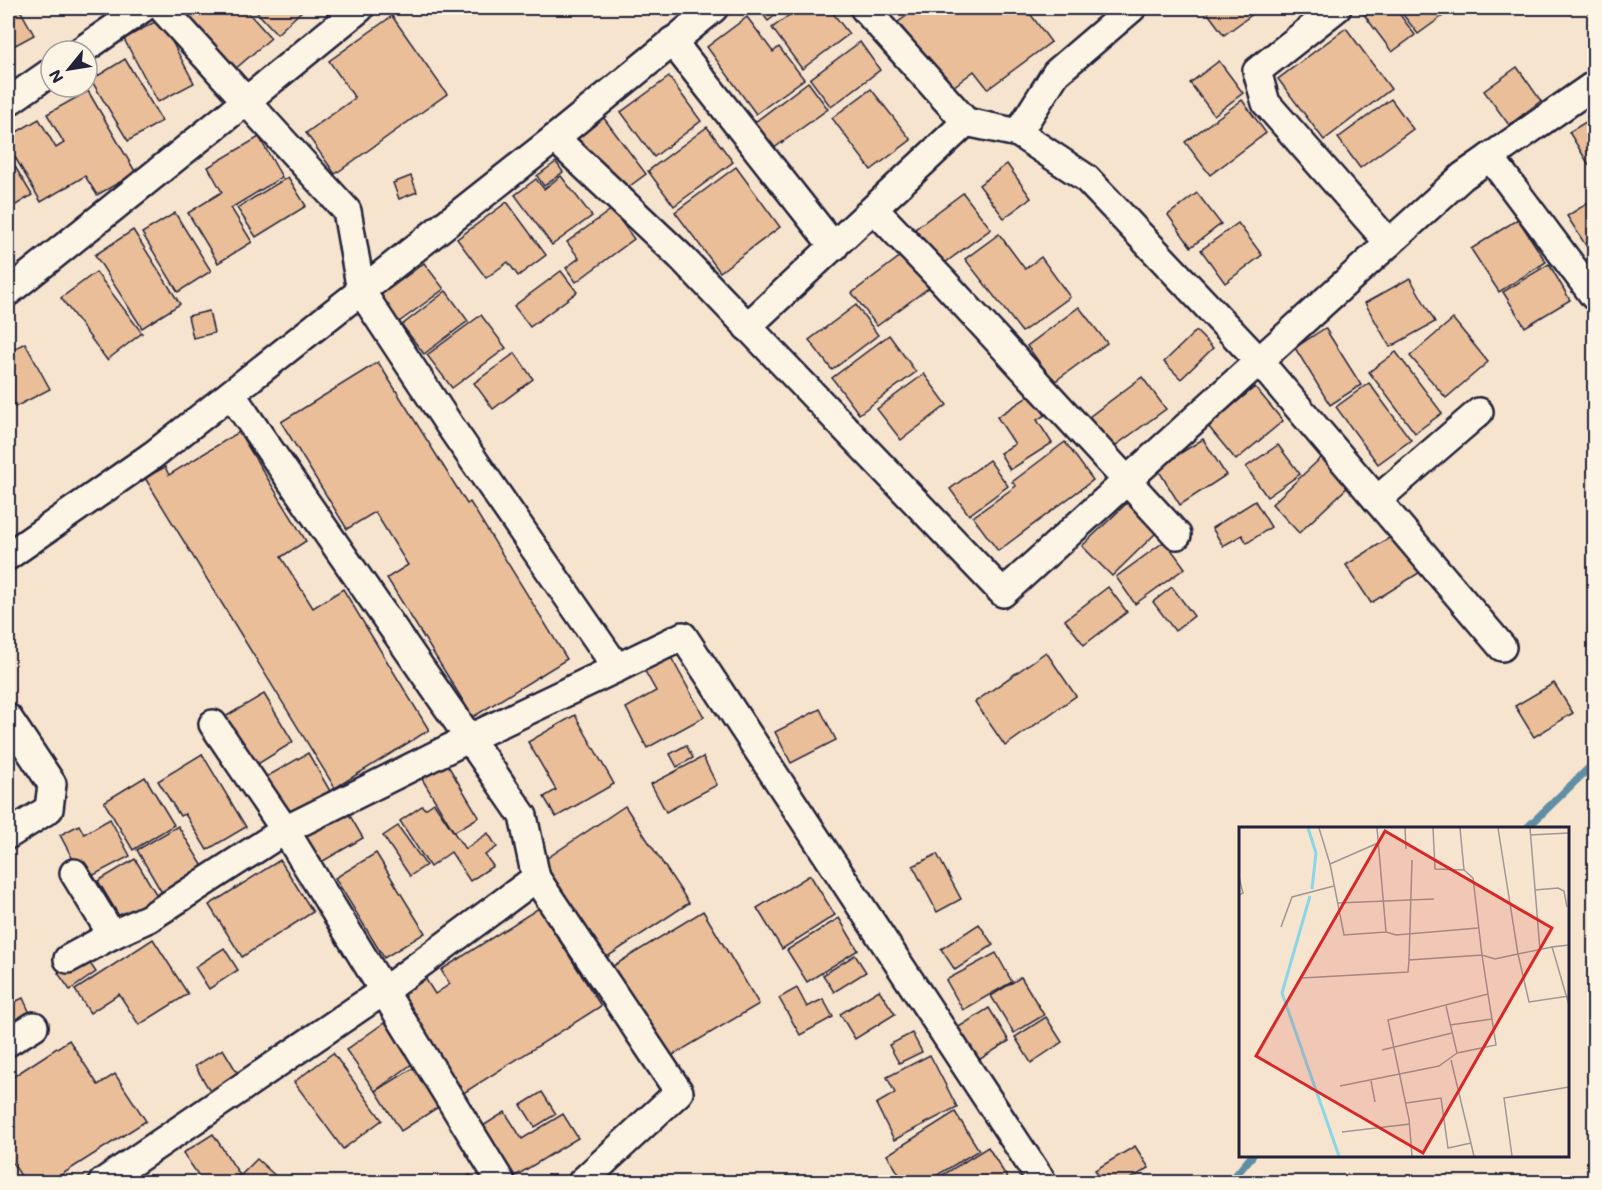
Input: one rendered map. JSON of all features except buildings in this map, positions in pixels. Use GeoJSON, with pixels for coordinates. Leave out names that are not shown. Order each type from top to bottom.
{"type":"FeatureCollection","features":[{"type":"Feature","properties":{"kind":"street"},"geometry":{"type":"LineString","coordinates":[[98,39],[143,8]]}},
{"type":"Feature","properties":{"kind":"street"},"geometry":{"type":"LineString","coordinates":[[162,8],[347,211],[361,291],[450,426],[617,668]]}},
{"type":"Feature","properties":{"kind":"street"},"geometry":{"type":"LineString","coordinates":[[8,292],[360,8]]}},
{"type":"Feature","properties":{"kind":"street"},"geometry":{"type":"LineString","coordinates":[[8,556],[153,455],[555,138],[714,8]]}},
{"type":"Feature","properties":{"kind":"street"},"geometry":{"type":"LineString","coordinates":[[864,8],[966,122],[1018,133],[1086,178],[1258,360],[1502,647]]}},
{"type":"Feature","properties":{"kind":"street"},"geometry":{"type":"LineString","coordinates":[[1018,133],[1056,73],[1132,8]]}},
{"type":"Feature","properties":{"kind":"street"},"geometry":{"type":"LineString","coordinates":[[1337,8],[1257,71],[1266,103],[1389,243]]}},
{"type":"Feature","properties":{"kind":"street"},"geometry":{"type":"LineString","coordinates":[[672,41],[834,247]]}},
{"type":"Feature","properties":{"kind":"street"},"geometry":{"type":"LineString","coordinates":[[8,102],[39,80]]}},
{"type":"Feature","properties":{"kind":"street"},"geometry":{"type":"LineString","coordinates":[[555,138],[680,256],[1003,593],[1463,176],[1594,85]]}},
{"type":"Feature","properties":{"kind":"street"},"geometry":{"type":"LineString","coordinates":[[747,327],[966,122]]}},
{"type":"Feature","properties":{"kind":"street"},"geometry":{"type":"LineString","coordinates":[[1490,157],[1594,296]]}},
{"type":"Feature","properties":{"kind":"street"},"geometry":{"type":"LineString","coordinates":[[874,209],[1177,536]]}},
{"type":"Feature","properties":{"kind":"street"},"geometry":{"type":"LineString","coordinates":[[231,394],[523,816],[536,878],[679,1092],[582,1182]]}},
{"type":"Feature","properties":{"kind":"street"},"geometry":{"type":"LineString","coordinates":[[1377,500],[1479,412]]}},
{"type":"Feature","properties":{"kind":"street"},"geometry":{"type":"LineString","coordinates":[[68,959],[149,918],[285,830],[683,636],[1041,1180]]}},
{"type":"Feature","properties":{"kind":"street"},"geometry":{"type":"LineString","coordinates":[[8,718],[52,784],[49,809],[8,836]]}},
{"type":"Feature","properties":{"kind":"street"},"geometry":{"type":"LineString","coordinates":[[213,724],[285,830],[501,1182]]}},
{"type":"Feature","properties":{"kind":"street"},"geometry":{"type":"LineString","coordinates":[[74,873],[112,935]]}},
{"type":"Feature","properties":{"kind":"street"},"geometry":{"type":"LineString","coordinates":[[104,1182],[385,990],[536,878]]}},
{"type":"Feature","properties":{"kind":"street"},"geometry":{"type":"LineString","coordinates":[[8,1042],[33,1026]]}},
{"type":"Feature","properties":{"kind":"waterway"},"geometry":{"type":"LineString","coordinates":[[1528,827],[1594,763]]}},
{"type":"Feature","properties":{"kind":"waterway"},"geometry":{"type":"LineString","coordinates":[[1230,1182],[1251,1157]]}}]}
